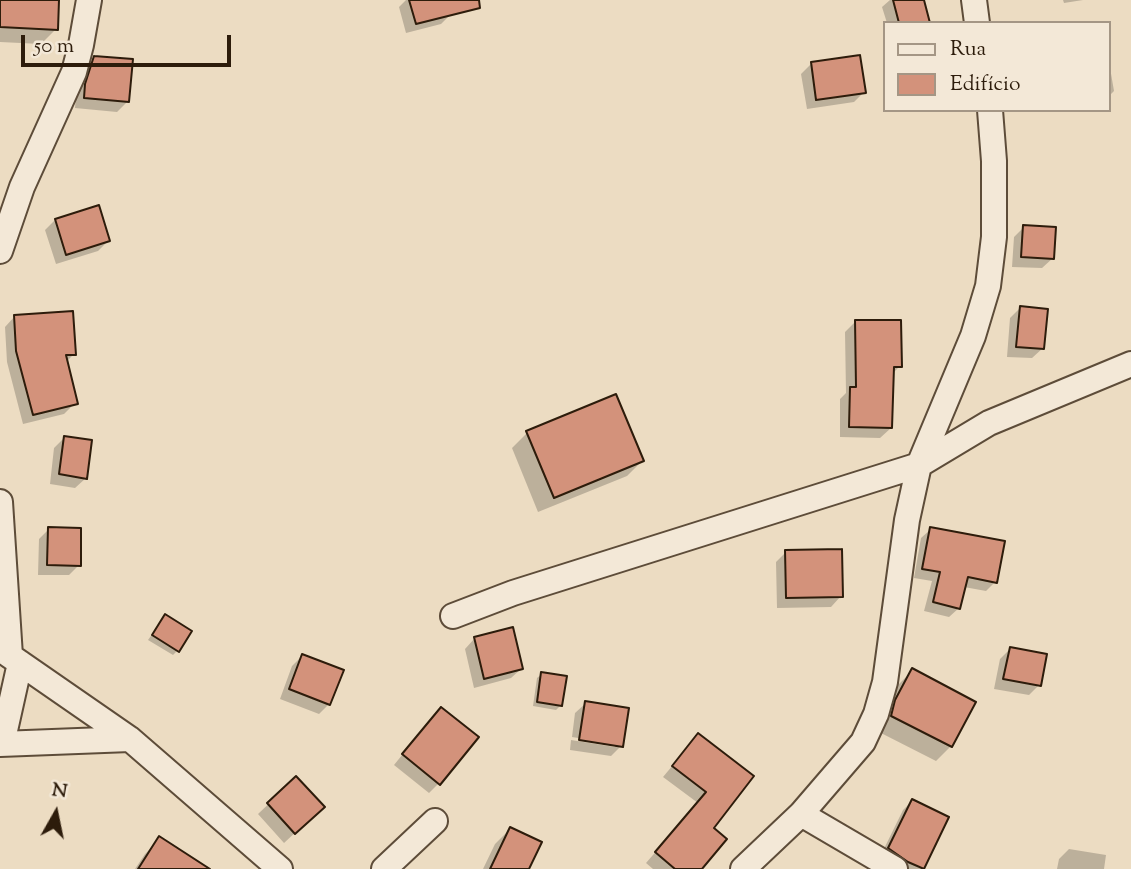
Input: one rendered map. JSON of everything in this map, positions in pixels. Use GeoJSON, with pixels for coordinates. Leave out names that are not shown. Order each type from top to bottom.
{"type":"FeatureCollection","features":[{"type":"Feature","properties":{"kind":"street"},"geometry":{"type":"LineString","coordinates":[[0,251],[22,187],[74,72],[89,0]]}},
{"type":"Feature","properties":{"kind":"street"},"geometry":{"type":"LineString","coordinates":[[974,0],[977,21]]}},
{"type":"Feature","properties":{"kind":"street"},"geometry":{"type":"LineString","coordinates":[[743,869],[800,814],[863,742],[876,714],[886,682],[907,520],[919,465],[973,336],[988,286],[994,237],[994,161],[990,112]]}},
{"type":"Feature","properties":{"kind":"street"},"geometry":{"type":"LineString","coordinates":[[453,616],[513,593],[919,465],[989,423],[1131,364]]}},
{"type":"Feature","properties":{"kind":"street"},"geometry":{"type":"LineString","coordinates":[[0,502],[10,656],[1,744],[130,739]]}},
{"type":"Feature","properties":{"kind":"street"},"geometry":{"type":"LineString","coordinates":[[10,656],[130,739],[280,869]]}},
{"type":"Feature","properties":{"kind":"street"},"geometry":{"type":"LineString","coordinates":[[800,814],[895,869]]}},
{"type":"Feature","properties":{"kind":"street"},"geometry":{"type":"LineString","coordinates":[[384,869],[435,821]]}},
{"type":"Feature","properties":{"kind":"building"},"geometry":{"type":"Polygon","coordinates":[[[0,0],[59,0],[58,30],[0,27],[0,0]]]}},
{"type":"Feature","properties":{"kind":"building"},"geometry":{"type":"Polygon","coordinates":[[[409,0],[479,0],[480,8],[416,24],[409,0]]]}},
{"type":"Feature","properties":{"kind":"building"},"geometry":{"type":"Polygon","coordinates":[[[893,0],[924,0],[929,21],[898,21],[893,0]]]}},
{"type":"Feature","properties":{"kind":"building"},"geometry":{"type":"Polygon","coordinates":[[[860,55],[866,93],[816,100],[811,62],[860,55]]]}},
{"type":"Feature","properties":{"kind":"building"},"geometry":{"type":"Polygon","coordinates":[[[94,56],[133,59],[129,102],[84,98],[85,84],[94,56]]]}},
{"type":"Feature","properties":{"kind":"building"},"geometry":{"type":"Polygon","coordinates":[[[99,205],[110,241],[66,255],[55,219],[99,205]]]}},
{"type":"Feature","properties":{"kind":"building"},"geometry":{"type":"Polygon","coordinates":[[[1023,225],[1056,227],[1054,259],[1021,257],[1023,225]]]}},
{"type":"Feature","properties":{"kind":"building"},"geometry":{"type":"Polygon","coordinates":[[[1020,306],[1048,309],[1044,349],[1016,347],[1020,306]]]}},
{"type":"Feature","properties":{"kind":"building"},"geometry":{"type":"Polygon","coordinates":[[[73,311],[76,355],[66,355],[78,404],[33,415],[16,351],[14,315],[73,311]]]}},
{"type":"Feature","properties":{"kind":"building"},"geometry":{"type":"Polygon","coordinates":[[[855,320],[901,320],[902,367],[894,367],[892,428],[849,427],[850,387],[856,387],[855,320]]]}},
{"type":"Feature","properties":{"kind":"building"},"geometry":{"type":"Polygon","coordinates":[[[616,394],[644,461],[554,498],[526,431],[616,394]]]}},
{"type":"Feature","properties":{"kind":"building"},"geometry":{"type":"Polygon","coordinates":[[[64,436],[92,440],[87,479],[59,474],[64,436]]]}},
{"type":"Feature","properties":{"kind":"building"},"geometry":{"type":"Polygon","coordinates":[[[48,527],[81,528],[81,566],[47,565],[48,527]]]}},
{"type":"Feature","properties":{"kind":"building"},"geometry":{"type":"Polygon","coordinates":[[[930,527],[1005,541],[997,583],[968,577],[960,609],[933,602],[940,572],[922,569],[930,527]]]}},
{"type":"Feature","properties":{"kind":"building"},"geometry":{"type":"Polygon","coordinates":[[[842,549],[843,597],[786,598],[785,550],[842,549]]]}},
{"type":"Feature","properties":{"kind":"building"},"geometry":{"type":"Polygon","coordinates":[[[165,614],[192,631],[179,652],[152,635],[165,614]]]}},
{"type":"Feature","properties":{"kind":"building"},"geometry":{"type":"Polygon","coordinates":[[[513,627],[523,669],[484,679],[474,637],[513,627]]]}},
{"type":"Feature","properties":{"kind":"building"},"geometry":{"type":"Polygon","coordinates":[[[1010,647],[1047,654],[1041,686],[1003,679],[1010,647]]]}},
{"type":"Feature","properties":{"kind":"building"},"geometry":{"type":"Polygon","coordinates":[[[302,654],[344,670],[330,705],[289,689],[302,654]]]}},
{"type":"Feature","properties":{"kind":"building"},"geometry":{"type":"Polygon","coordinates":[[[912,668],[976,702],[952,747],[891,716],[895,700],[912,668]]]}},
{"type":"Feature","properties":{"kind":"building"},"geometry":{"type":"Polygon","coordinates":[[[541,672],[567,676],[562,706],[537,702],[541,672]]]}},
{"type":"Feature","properties":{"kind":"building"},"geometry":{"type":"Polygon","coordinates":[[[585,701],[629,708],[623,747],[579,740],[585,701]]]}},
{"type":"Feature","properties":{"kind":"building"},"geometry":{"type":"Polygon","coordinates":[[[441,707],[479,737],[440,785],[402,754],[441,707]]]}},
{"type":"Feature","properties":{"kind":"building"},"geometry":{"type":"Polygon","coordinates":[[[698,733],[754,776],[714,828],[727,839],[702,869],[675,869],[655,852],[706,792],[672,766],[698,733]]]}},
{"type":"Feature","properties":{"kind":"building"},"geometry":{"type":"Polygon","coordinates":[[[296,776],[325,807],[295,834],[267,803],[296,776]]]}},
{"type":"Feature","properties":{"kind":"building"},"geometry":{"type":"Polygon","coordinates":[[[912,799],[949,817],[924,869],[888,848],[912,799]]]}},
{"type":"Feature","properties":{"kind":"building"},"geometry":{"type":"Polygon","coordinates":[[[510,827],[542,842],[529,869],[490,869],[510,827]]]}},
{"type":"Feature","properties":{"kind":"building"},"geometry":{"type":"Polygon","coordinates":[[[159,836],[210,869],[138,869],[159,836]]]}}]}
